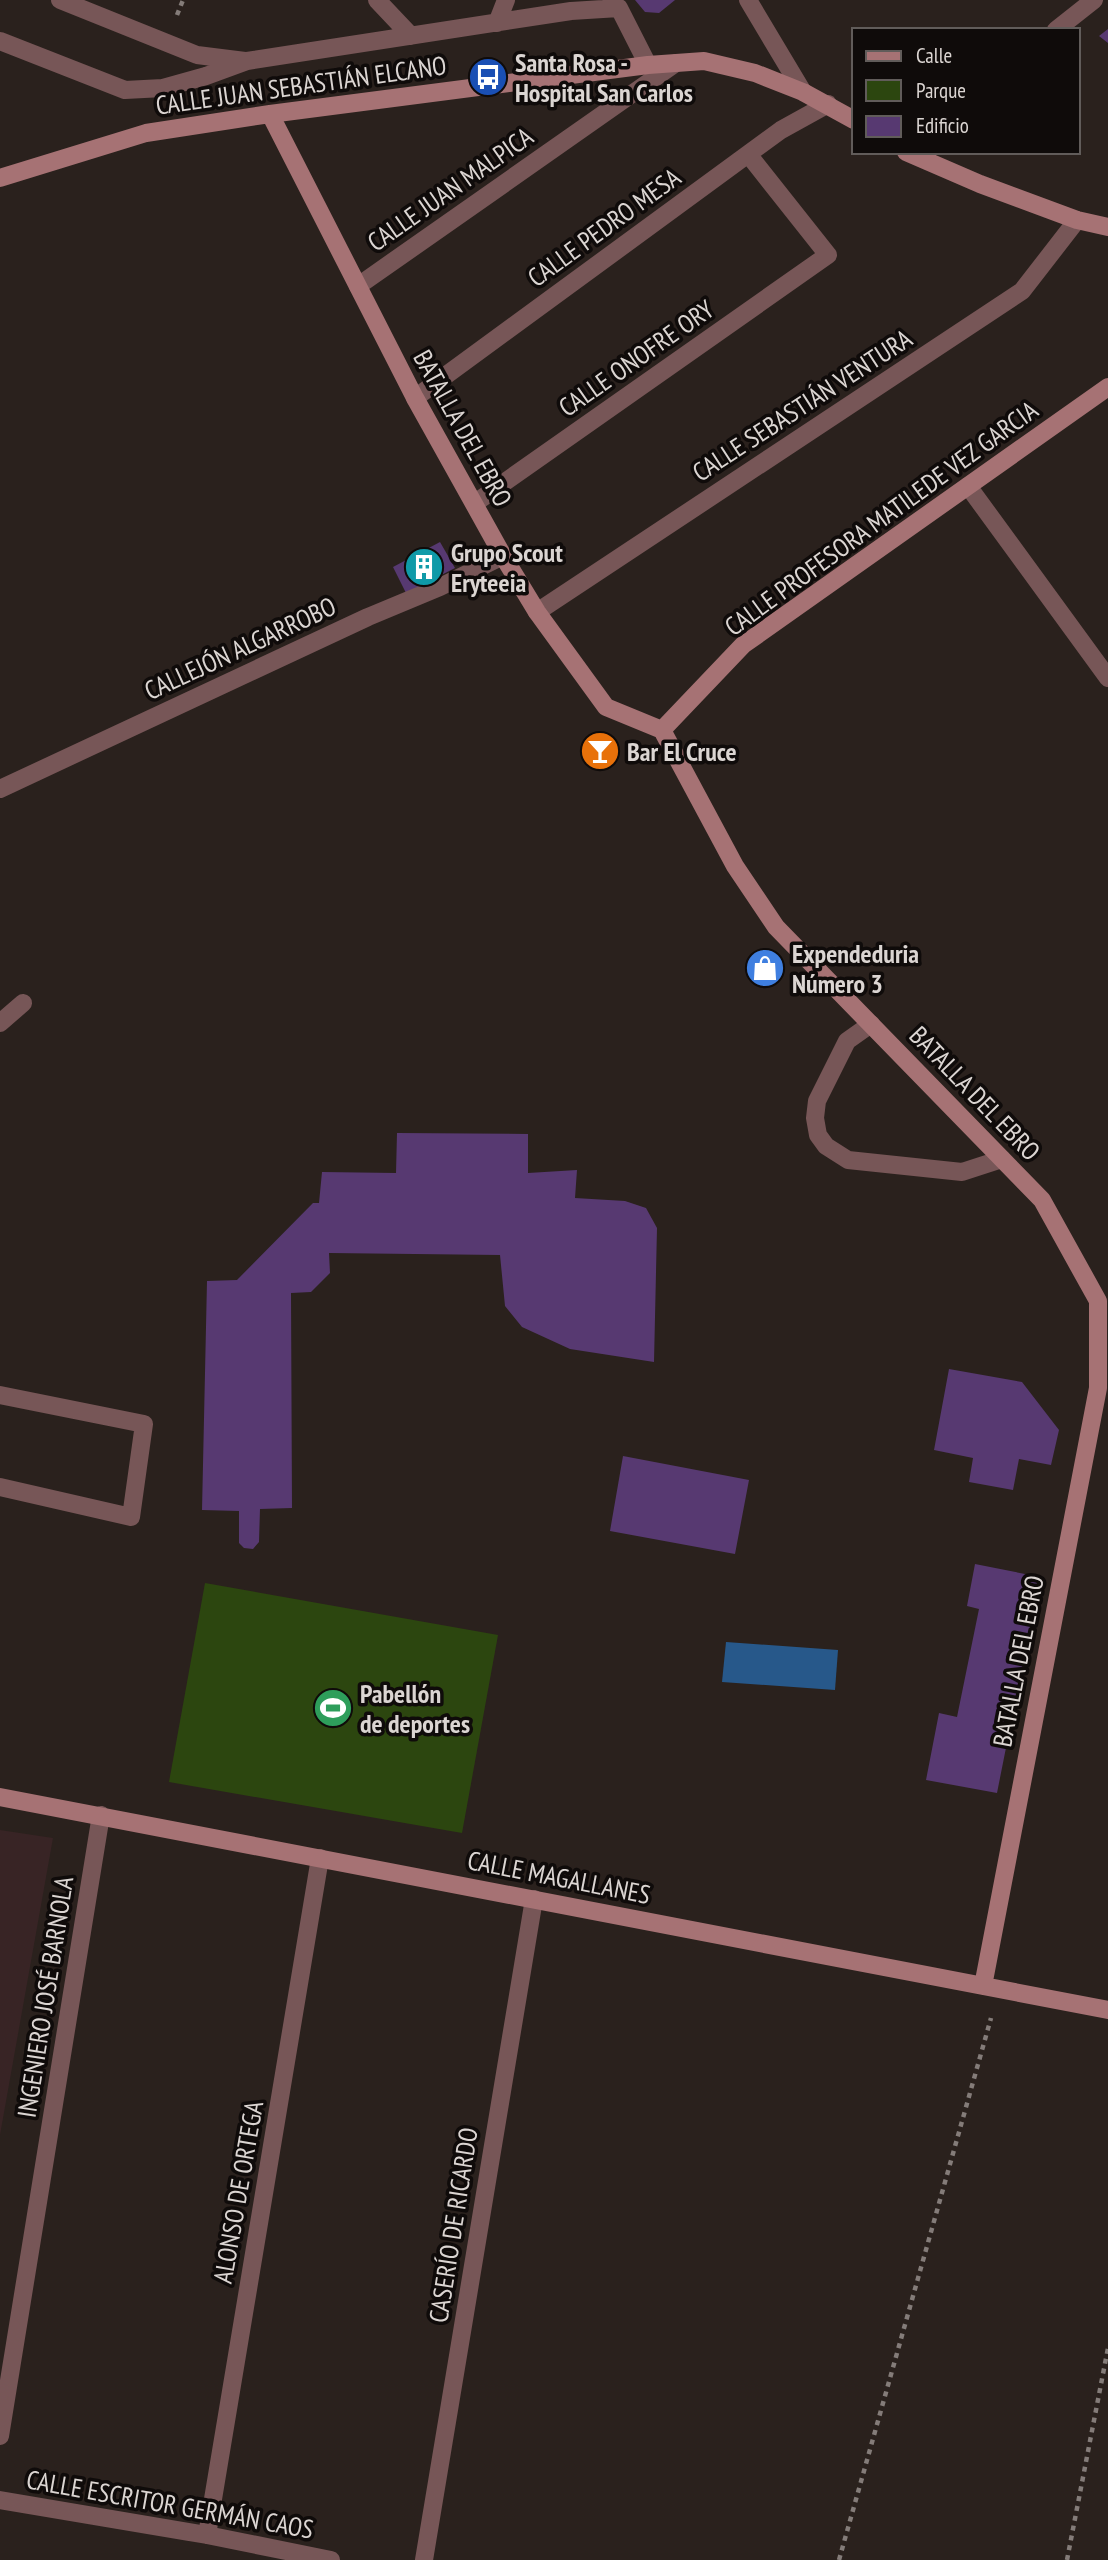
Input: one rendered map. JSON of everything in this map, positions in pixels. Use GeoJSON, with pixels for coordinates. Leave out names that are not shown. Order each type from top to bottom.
{"type":"FeatureCollection","features":[{"type":"Feature","properties":{"kind":"street"},"geometry":{"type":"LineString","coordinates":[[60,0],[197,55],[247,61]]}},
{"type":"Feature","properties":{"kind":"street"},"geometry":{"type":"LineString","coordinates":[[377,0],[411,36]]}},
{"type":"Feature","properties":{"kind":"street"},"geometry":{"type":"LineString","coordinates":[[497,23],[506,0]]}},
{"type":"Feature","properties":{"kind":"street"},"geometry":{"type":"LineString","coordinates":[[748,0],[803,92]]}},
{"type":"Feature","properties":{"kind":"street"},"geometry":{"type":"LineString","coordinates":[[1059,28],[1094,0]]}},
{"type":"Feature","properties":{"kind":"street"},"geometry":{"type":"LineString","coordinates":[[0,41],[125,90],[163,88],[247,61],[614,4],[648,65]]}},
{"type":"Feature","properties":{"kind":"street","name":"CALLE JUAN SEBASTIÁN ELCANO"},"geometry":{"type":"LineString","coordinates":[[0,178],[146,133],[270,114],[648,65],[704,61],[755,73],[803,92],[852,119]]}},
{"type":"Feature","properties":{"kind":"street","name":"CALLE JUAN MALPICA"},"geometry":{"type":"LineString","coordinates":[[358,286],[676,64]]}},
{"type":"Feature","properties":{"kind":"street","name":"CALLE PEDRO MESA"},"geometry":{"type":"LineString","coordinates":[[415,398],[781,130],[828,104]]}},
{"type":"Feature","properties":{"kind":"street","name":"BATALLA DEL EBRO"},"geometry":{"type":"LineString","coordinates":[[270,114],[415,398],[537,612],[606,707],[662,730],[735,866],[776,927],[1042,1200],[1098,1301],[1103,1389],[991,1988]]}},
{"type":"Feature","properties":{"kind":"street","name":"CALLE ONOFRE ORY"},"geometry":{"type":"LineString","coordinates":[[475,503],[828,255],[748,154]]}},
{"type":"Feature","properties":{"kind":"street"},"geometry":{"type":"LineString","coordinates":[[912,154],[950,173],[1077,220],[1108,227]]}},
{"type":"Feature","properties":{"kind":"street","name":"CALLE SEBASTIÁN VENTURA"},"geometry":{"type":"LineString","coordinates":[[537,612],[1021,291],[1077,220]]}},
{"type":"Feature","properties":{"kind":"street","name":"CALLE PROFESORA MATILEDE VEZ GARCIA"},"geometry":{"type":"LineString","coordinates":[[662,730],[743,645],[1108,387]]}},
{"type":"Feature","properties":{"kind":"street"},"geometry":{"type":"LineString","coordinates":[[968,486],[1108,678]]}},
{"type":"Feature","properties":{"kind":"street","name":"CALLEJÓN ALGARROBO"},"geometry":{"type":"LineString","coordinates":[[0,789],[503,556]]}},
{"type":"Feature","properties":{"kind":"street"},"geometry":{"type":"LineString","coordinates":[[0,1023],[23,1003]]}},
{"type":"Feature","properties":{"kind":"street"},"geometry":{"type":"LineString","coordinates":[[871,1024],[847,1041],[817,1101],[815,1118],[818,1135],[826,1146],[848,1160],[962,1172],[1002,1159]]}},
{"type":"Feature","properties":{"kind":"street"},"geometry":{"type":"LineString","coordinates":[[0,1395],[144,1424],[131,1517],[0,1487]]}},
{"type":"Feature","properties":{"kind":"street","name":"CALLE MAGALLANES"},"geometry":{"type":"LineString","coordinates":[[0,1797],[1108,2010]]}},
{"type":"Feature","properties":{"kind":"street","name":"INGENIERO JOSÉ BARNOLA"},"geometry":{"type":"LineString","coordinates":[[0,2436],[101,1815]]}},
{"type":"Feature","properties":{"kind":"street","name":"ALONSO DE ORTEGA"},"geometry":{"type":"LineString","coordinates":[[207,2535],[320,1858]]}},
{"type":"Feature","properties":{"kind":"street","name":"CASERÍO DE RICARDO"},"geometry":{"type":"LineString","coordinates":[[424,2560],[534,1899]]}},
{"type":"Feature","properties":{"kind":"street","name":"CALLE ESCRITOR GERMÁN CAOS"},"geometry":{"type":"LineString","coordinates":[[0,2500],[207,2535],[331,2560]]}},
{"type":"Feature","properties":{"kind":"path"},"geometry":{"type":"LineString","coordinates":[[839,2560],[991,1988]]}},
{"type":"Feature","properties":{"kind":"path"},"geometry":{"type":"LineString","coordinates":[[1068,2560],[1108,2348]]}},
{"type":"Feature","properties":{"kind":"shaded area"},"geometry":{"type":"Polygon","coordinates":[[[0,1830],[53,1838],[0,2135],[0,1830]]]}},
{"type":"Feature","properties":{"kind":"green space","name":"Pabellón de deportes"},"geometry":{"type":"Polygon","coordinates":[[[205,1583],[498,1635],[462,1833],[169,1782],[205,1583]]]}},
{"type":"Feature","properties":{"kind":"water"},"geometry":{"type":"Polygon","coordinates":[[[726,1642],[838,1650],[835,1690],[722,1682],[726,1642]]]}},
{"type":"Feature","properties":{"kind":"building"},"geometry":{"type":"Polygon","coordinates":[[[635,0],[675,0],[659,13],[645,12],[635,0]]]}},
{"type":"Feature","properties":{"kind":"building"},"geometry":{"type":"Polygon","coordinates":[[[1108,29],[1108,43],[1099,36],[1108,29]]]}},
{"type":"Feature","properties":{"kind":"building","name":"Grupo Scout Eryteeia"},"geometry":{"type":"Polygon","coordinates":[[[440,542],[455,568],[406,593],[393,567],[440,542]]]}},
{"type":"Feature","properties":{"kind":"building"},"geometry":{"type":"Polygon","coordinates":[[[397,1133],[528,1134],[528,1173],[577,1170],[575,1198],[625,1201],[646,1208],[657,1228],[654,1362],[570,1349],[522,1327],[505,1306],[500,1255],[329,1253],[330,1273],[311,1292],[291,1293],[292,1508],[260,1509],[259,1542],[253,1549],[244,1548],[239,1543],[239,1511],[202,1510],[207,1281],[237,1280],[313,1203],[319,1203],[322,1172],[396,1173],[397,1133]]]}},
{"type":"Feature","properties":{"kind":"building"},"geometry":{"type":"Polygon","coordinates":[[[949,1369],[1022,1382],[1059,1430],[1051,1465],[1019,1459],[1013,1490],[969,1482],[973,1458],[934,1450],[949,1369]]]}},
{"type":"Feature","properties":{"kind":"building"},"geometry":{"type":"Polygon","coordinates":[[[623,1456],[749,1480],[735,1554],[610,1531],[623,1456]]]}},
{"type":"Feature","properties":{"kind":"building"},"geometry":{"type":"Polygon","coordinates":[[[975,1564],[1040,1577],[997,1793],[926,1780],[939,1713],[957,1717],[979,1609],[967,1606],[975,1564]]]}},
{"type":"Feature","properties":{"kind":"place","name":"Santa Rosa - Hospital San Carlos"},"geometry":{"type":"Point","coordinates":[488,77]}},
{"type":"Feature","properties":{"kind":"place","name":"Grupo Scout Eryteeia"},"geometry":{"type":"Point","coordinates":[424,567]}},
{"type":"Feature","properties":{"kind":"place","name":"Bar El Cruce"},"geometry":{"type":"Point","coordinates":[600,751]}},
{"type":"Feature","properties":{"kind":"place","name":"Expendeduria Número 3"},"geometry":{"type":"Point","coordinates":[765,968]}},
{"type":"Feature","properties":{"kind":"place","name":"Pabellón de deportes"},"geometry":{"type":"Point","coordinates":[333,1708]}}]}
